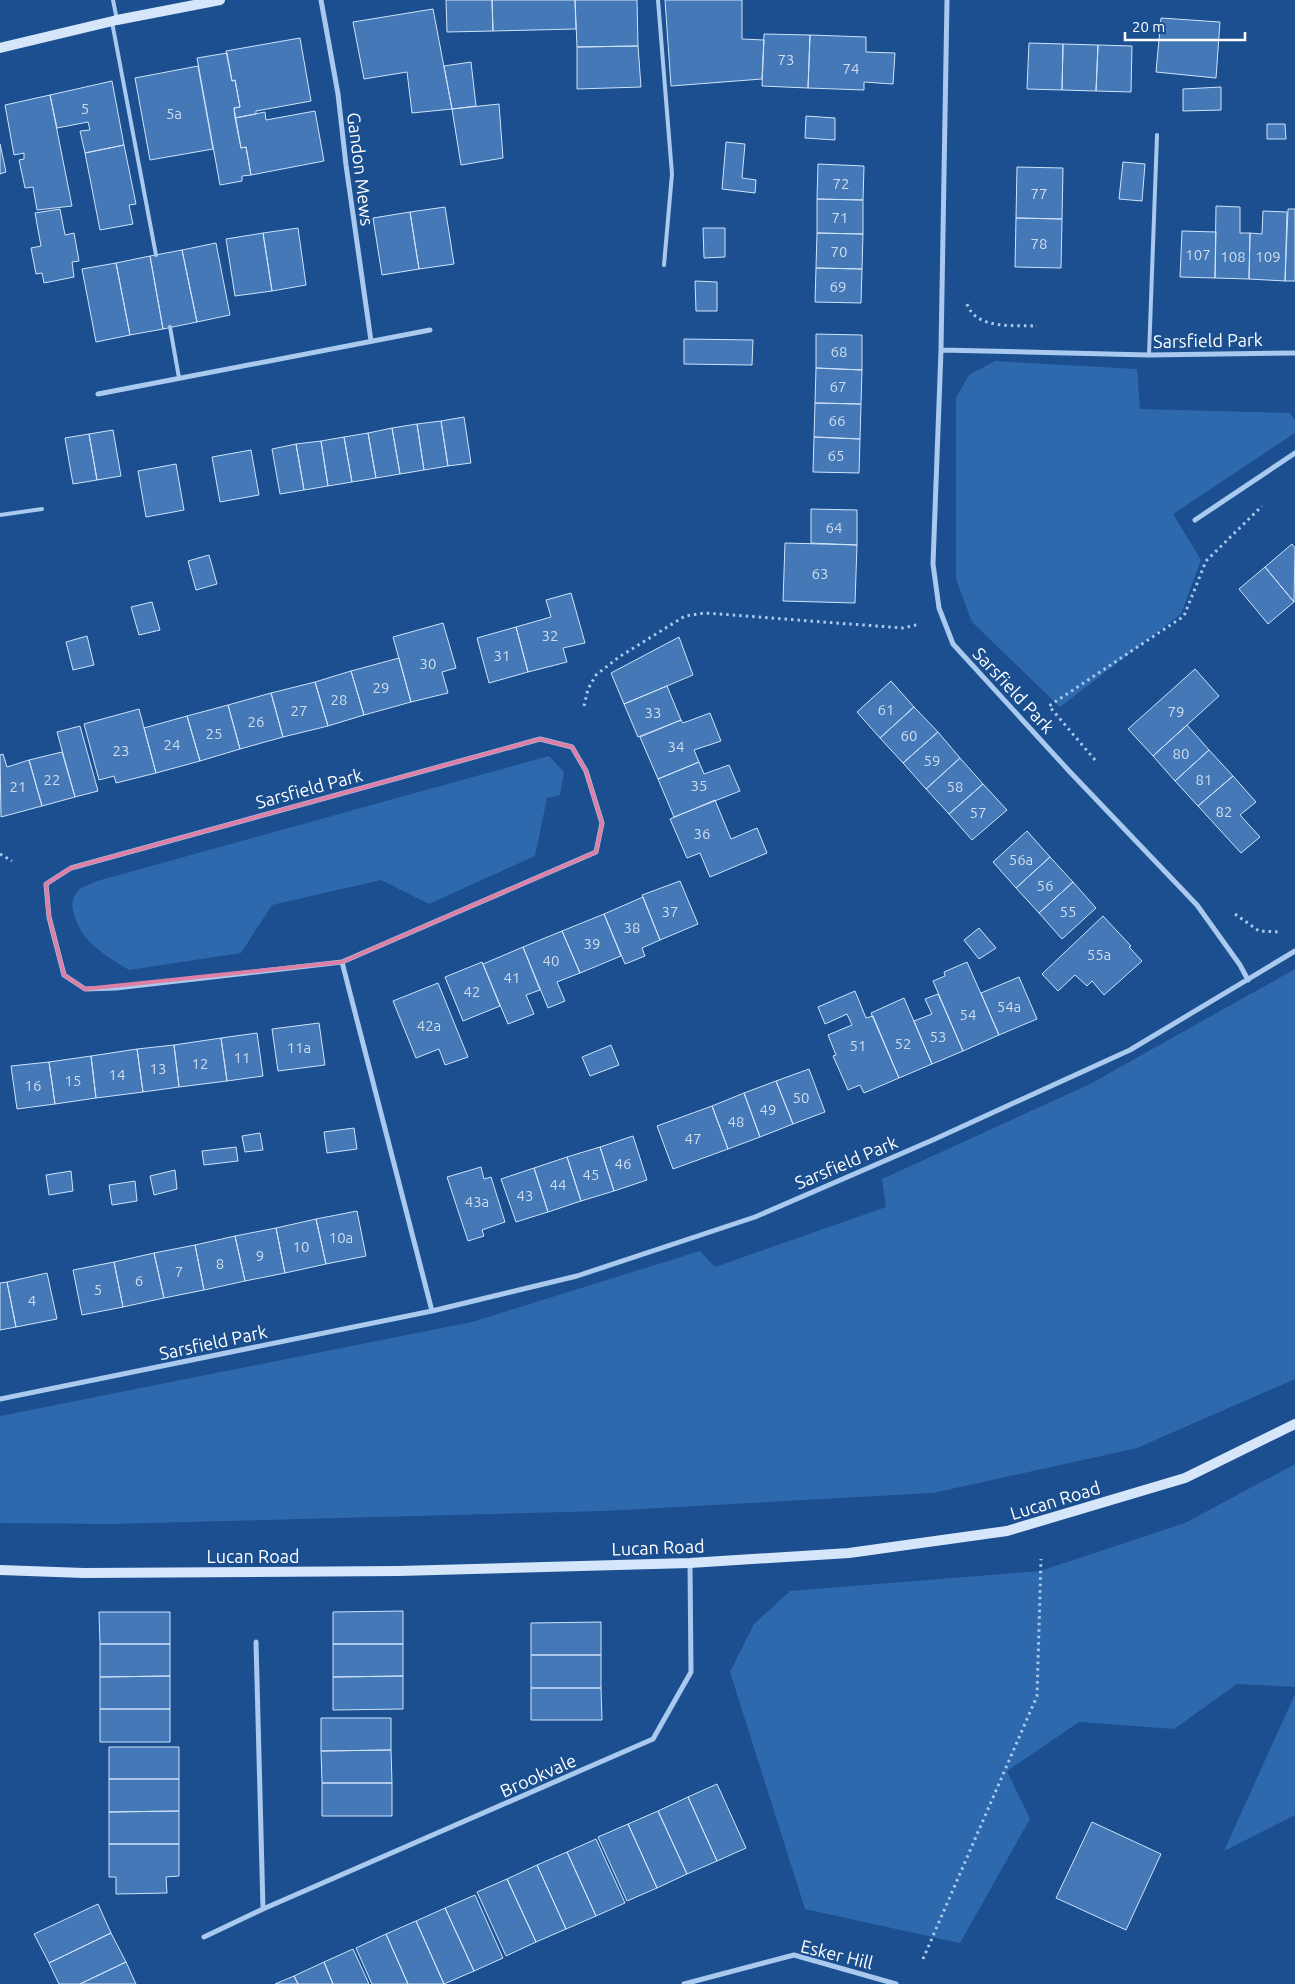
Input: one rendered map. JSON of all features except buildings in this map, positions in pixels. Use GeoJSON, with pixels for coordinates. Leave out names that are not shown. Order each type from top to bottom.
{"type":"FeatureCollection","features":[{"type":"Feature","properties":{"kind":"main road"},"geometry":{"type":"LineString","coordinates":[[0,48],[115,21],[220,0]]}},
{"type":"Feature","properties":{"kind":"main road","name":"Lucan Road"},"geometry":{"type":"LineString","coordinates":[[0,1570],[84,1573],[399,1571],[690,1563],[849,1553],[1007,1531],[1185,1478],[1295,1424]]}},
{"type":"Feature","properties":{"kind":"street","name":"Gandon Mews"},"geometry":{"type":"LineString","coordinates":[[321,0],[338,94],[371,341]]}},
{"type":"Feature","properties":{"kind":"street","name":"Sarsfield Park"},"geometry":{"type":"LineString","coordinates":[[947,0],[941,350],[933,564],[939,608],[953,644],[1070,772],[1197,905],[1240,965],[1248,980]]}},
{"type":"Feature","properties":{"kind":"street"},"geometry":{"type":"LineString","coordinates":[[98,394],[430,330]]}},
{"type":"Feature","properties":{"kind":"street","name":"Sarsfield Park"},"geometry":{"type":"LineString","coordinates":[[941,350],[1149,355],[1295,353]]}},
{"type":"Feature","properties":{"kind":"street"},"geometry":{"type":"LineString","coordinates":[[1195,520],[1295,453]]}},
{"type":"Feature","properties":{"kind":"street","name":"Sarsfield Park"},"geometry":{"type":"LineString","coordinates":[[540,739],[572,747],[586,771],[602,823],[596,852],[342,962],[116,988],[85,988],[64,975],[49,917],[46,884],[71,868],[540,739]]}},
{"type":"Feature","properties":{"kind":"street","name":"Sarsfield Park"},"geometry":{"type":"LineString","coordinates":[[0,1399],[432,1311],[577,1276],[755,1217],[935,1139],[1130,1050],[1295,951]]}},
{"type":"Feature","properties":{"kind":"street"},"geometry":{"type":"LineString","coordinates":[[342,962],[432,1311]]}},
{"type":"Feature","properties":{"kind":"street","name":"Brookvale"},"geometry":{"type":"LineString","coordinates":[[204,1937],[263,1909],[653,1739],[691,1672],[690,1563]]}},
{"type":"Feature","properties":{"kind":"street"},"geometry":{"type":"LineString","coordinates":[[256,1642],[263,1909]]}},
{"type":"Feature","properties":{"kind":"street","name":"Esker Hill"},"geometry":{"type":"LineString","coordinates":[[684,1984],[794,1955],[896,1984]]}},
{"type":"Feature","properties":{"kind":"lane"},"geometry":{"type":"LineString","coordinates":[[113,0],[115,21],[156,255]]}},
{"type":"Feature","properties":{"kind":"lane"},"geometry":{"type":"LineString","coordinates":[[658,0],[672,174],[664,265]]}},
{"type":"Feature","properties":{"kind":"lane"},"geometry":{"type":"LineString","coordinates":[[1149,355],[1157,135]]}},
{"type":"Feature","properties":{"kind":"lane"},"geometry":{"type":"LineString","coordinates":[[170,327],[179,378]]}},
{"type":"Feature","properties":{"kind":"lane"},"geometry":{"type":"LineString","coordinates":[[0,515],[42,508]]}},
{"type":"Feature","properties":{"kind":"path"},"geometry":{"type":"LineString","coordinates":[[967,297],[967,306],[977,318],[991,323],[1040,326]]}},
{"type":"Feature","properties":{"kind":"path"},"geometry":{"type":"LineString","coordinates":[[1102,767],[1049,706],[1184,616],[1206,561],[1268,500]]}},
{"type":"Feature","properties":{"kind":"path"},"geometry":{"type":"LineString","coordinates":[[584,706],[588,689],[596,675],[619,657],[685,616],[705,613],[904,628],[926,622]]}},
{"type":"Feature","properties":{"kind":"path"},"geometry":{"type":"LineString","coordinates":[[0,854],[12,861]]}},
{"type":"Feature","properties":{"kind":"path"},"geometry":{"type":"LineString","coordinates":[[1227,908],[1258,931],[1283,932]]}},
{"type":"Feature","properties":{"kind":"path"},"geometry":{"type":"LineString","coordinates":[[923,1959],[1037,1696],[1041,1559]]}},
{"type":"Feature","properties":{"kind":"highlighted area"},"geometry":{"type":"Polygon","coordinates":[[[540,739],[572,747],[586,771],[602,823],[596,852],[342,962],[85,989],[64,975],[49,917],[46,884],[71,868],[540,739]]]}},
{"type":"Feature","properties":{"kind":"shaded area"},"geometry":{"type":"Polygon","coordinates":[[[995,361],[1137,369],[1140,409],[1290,413],[1295,420],[1295,433],[1173,514],[1201,560],[1181,614],[1060,707],[972,622],[956,579],[956,398],[969,375],[995,361]]]}},
{"type":"Feature","properties":{"kind":"shaded area"},"geometry":{"type":"Polygon","coordinates":[[[549,756],[564,772],[560,795],[547,798],[535,856],[429,904],[381,880],[272,905],[241,953],[129,970],[95,947],[77,924],[72,908],[74,897],[84,887],[97,881],[549,756]]]}},
{"type":"Feature","properties":{"kind":"shaded area"},"geometry":{"type":"Polygon","coordinates":[[[1295,969],[1295,1379],[1137,1448],[933,1493],[604,1511],[110,1524],[0,1523],[0,1416],[472,1322],[700,1251],[715,1267],[886,1207],[882,1179],[1090,1084],[1295,969]]]}},
{"type":"Feature","properties":{"kind":"shaded area"},"geometry":{"type":"Polygon","coordinates":[[[1295,1464],[1295,1687],[1237,1684],[1174,1729],[1079,1722],[1007,1771],[1030,1819],[960,1943],[805,1909],[730,1672],[754,1624],[790,1591],[1040,1571],[1185,1523],[1295,1464]]]}},
{"type":"Feature","properties":{"kind":"shaded area"},"geometry":{"type":"Polygon","coordinates":[[[1295,1694],[1295,1815],[1224,1851],[1295,1694]]]}}]}
